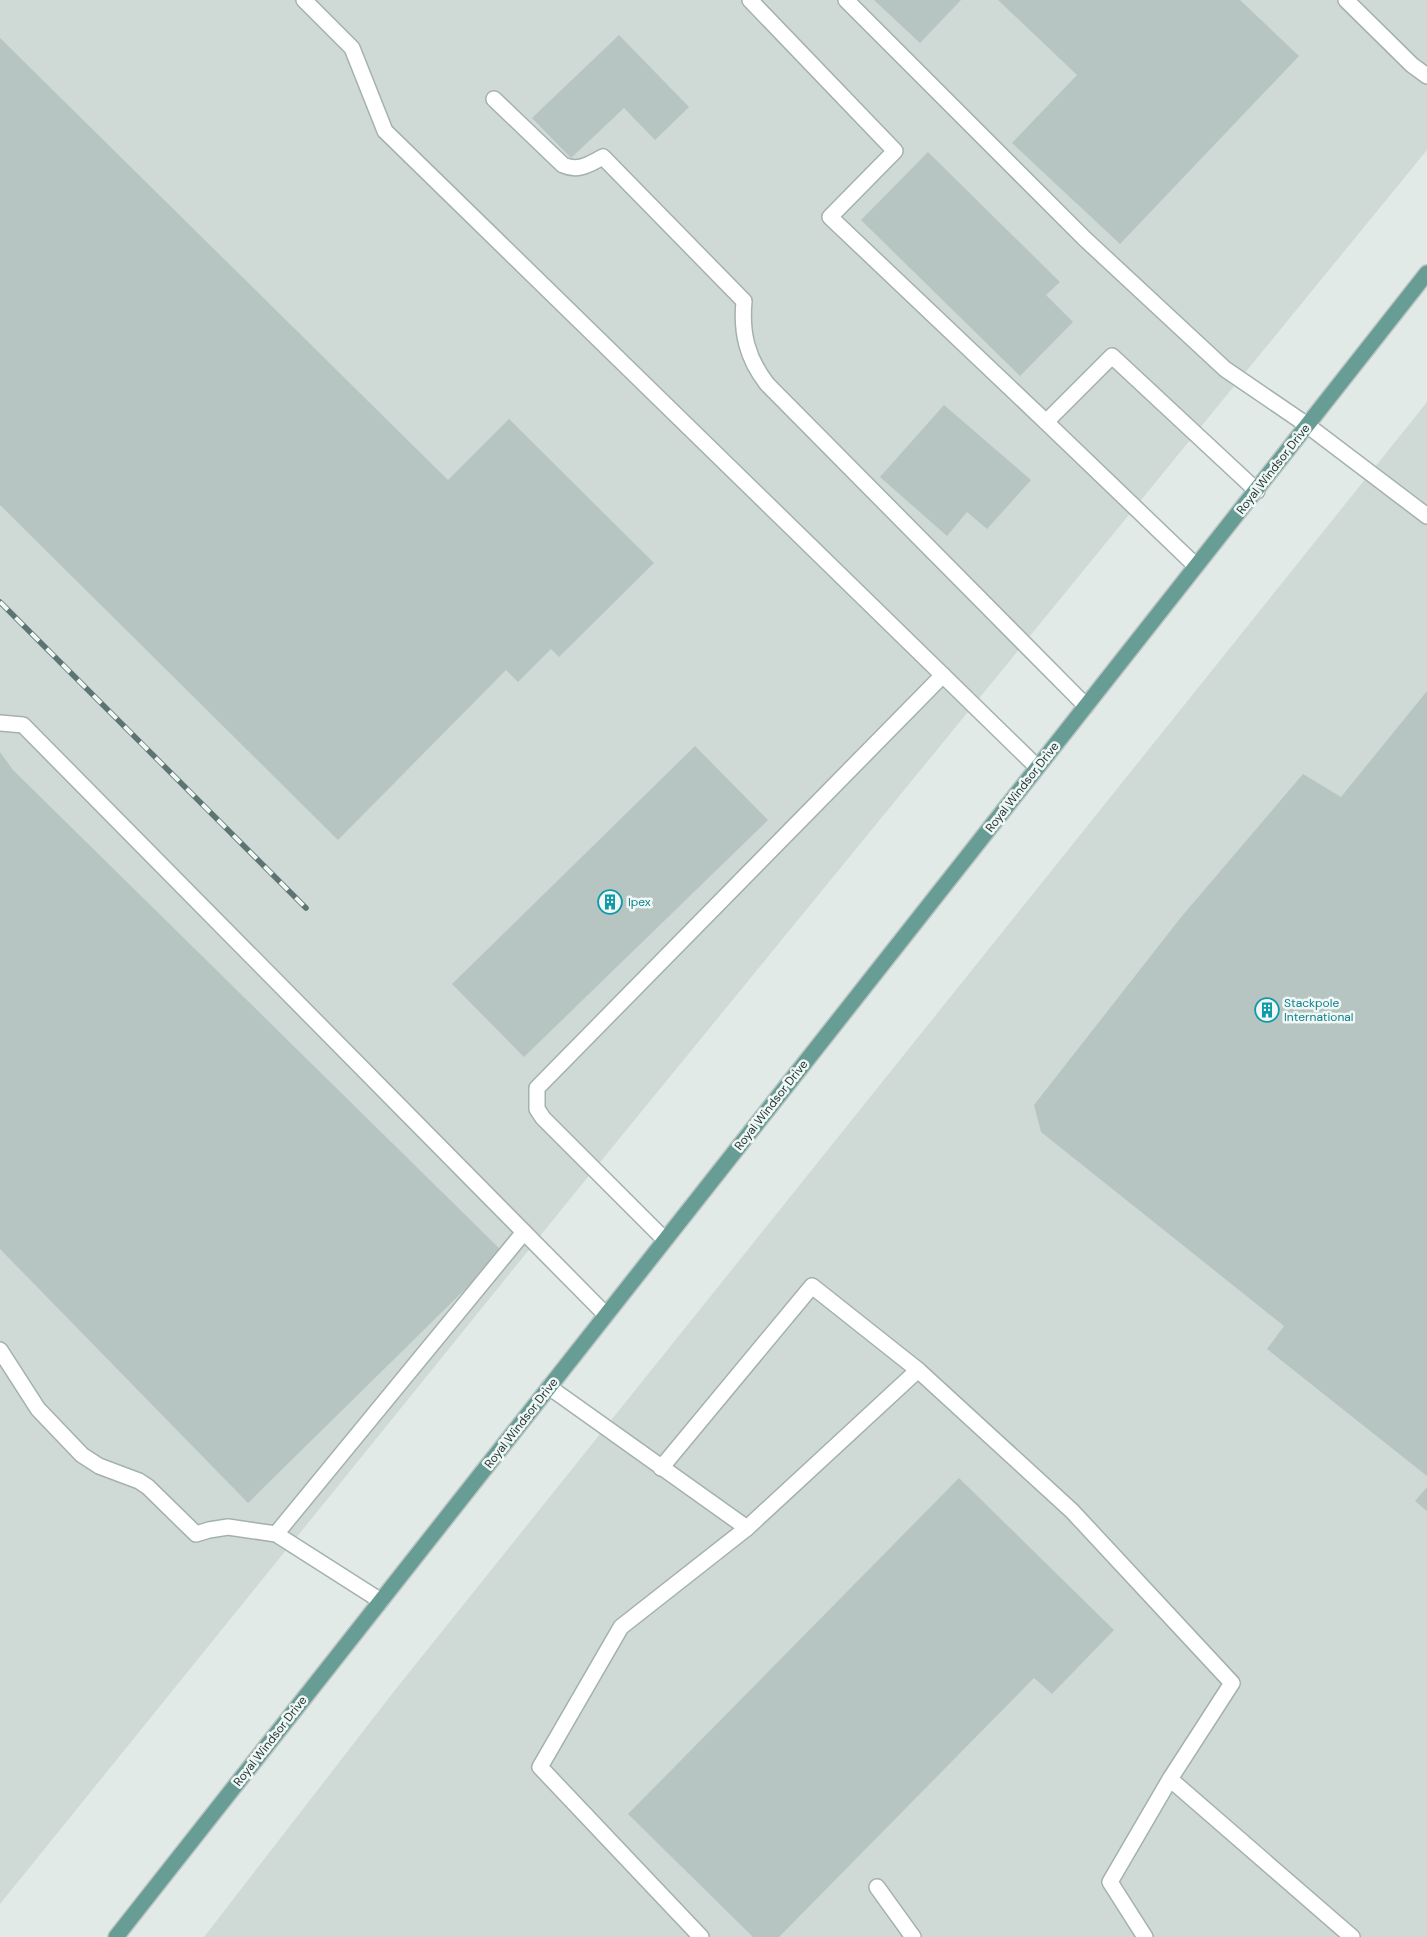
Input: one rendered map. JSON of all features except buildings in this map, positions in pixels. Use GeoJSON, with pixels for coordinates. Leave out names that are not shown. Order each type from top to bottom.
{"type":"FeatureCollection","features":[{"type":"Feature","properties":{"kind":"main road","name":"Royal Windsor Drive"},"geometry":{"type":"LineString","coordinates":[[116,1937],[1427,273]]}},
{"type":"Feature","properties":{"kind":"lane"},"geometry":{"type":"LineString","coordinates":[[304,0],[352,48],[385,131],[1037,768]]}},
{"type":"Feature","properties":{"kind":"lane"},"geometry":{"type":"LineString","coordinates":[[750,0],[896,151],[830,217],[1196,566]]}},
{"type":"Feature","properties":{"kind":"lane"},"geometry":{"type":"LineString","coordinates":[[846,0],[1085,239],[1225,369],[1307,425],[1427,516]]}},
{"type":"Feature","properties":{"kind":"lane"},"geometry":{"type":"LineString","coordinates":[[1346,0],[1412,65],[1427,76]]}},
{"type":"Feature","properties":{"kind":"lane"},"geometry":{"type":"LineString","coordinates":[[494,99],[563,165],[572,169],[581,168],[603,157],[744,300],[742,316],[747,352],[756,370],[767,384],[1086,706]]}},
{"type":"Feature","properties":{"kind":"lane"},"geometry":{"type":"LineString","coordinates":[[1046,422],[1112,356],[1257,491]]}},
{"type":"Feature","properties":{"kind":"lane"},"geometry":{"type":"LineString","coordinates":[[666,1240],[543,1118],[538,1109],[538,1088],[943,675]]}},
{"type":"Feature","properties":{"kind":"lane"},"geometry":{"type":"LineString","coordinates":[[0,722],[24,725],[606,1315]]}},
{"type":"Feature","properties":{"kind":"lane"},"geometry":{"type":"LineString","coordinates":[[276,1534],[524,1232]]}},
{"type":"Feature","properties":{"kind":"lane"},"geometry":{"type":"LineString","coordinates":[[661,1468],[812,1286],[918,1370],[1072,1511],[1232,1683],[1170,1779],[1110,1882],[1146,1937]]}},
{"type":"Feature","properties":{"kind":"lane"},"geometry":{"type":"LineString","coordinates":[[0,1350],[38,1409],[82,1455],[99,1466],[139,1481],[148,1487],[196,1534],[228,1527],[276,1534],[381,1600]]}},
{"type":"Feature","properties":{"kind":"lane"},"geometry":{"type":"LineString","coordinates":[[701,1937],[540,1766],[621,1627],[747,1528],[918,1370]]}},
{"type":"Feature","properties":{"kind":"lane"},"geometry":{"type":"LineString","coordinates":[[549,1387],[747,1528]]}},
{"type":"Feature","properties":{"kind":"lane"},"geometry":{"type":"LineString","coordinates":[[1170,1779],[1352,1937]]}},
{"type":"Feature","properties":{"kind":"lane"},"geometry":{"type":"LineString","coordinates":[[877,1887],[913,1937]]}},
{"type":"Feature","properties":{"kind":"shaded area"},"geometry":{"type":"Polygon","coordinates":[[[0,0],[1427,0],[1427,150],[570,1199],[0,1904],[0,0]]]}},
{"type":"Feature","properties":{"kind":"shaded area"},"geometry":{"type":"Polygon","coordinates":[[[1427,402],[1427,1937],[204,1937],[395,1690],[1427,402]]]}},
{"type":"Feature","properties":{"kind":"railway"},"geometry":{"type":"LineString","coordinates":[[0,602],[306,908]]}},
{"type":"Feature","properties":{"kind":"place","name":"Ipex"},"geometry":{"type":"Point","coordinates":[610,902]}},
{"type":"Feature","properties":{"kind":"place","name":"Stackpole International"},"geometry":{"type":"Point","coordinates":[1267,1010]}}]}
